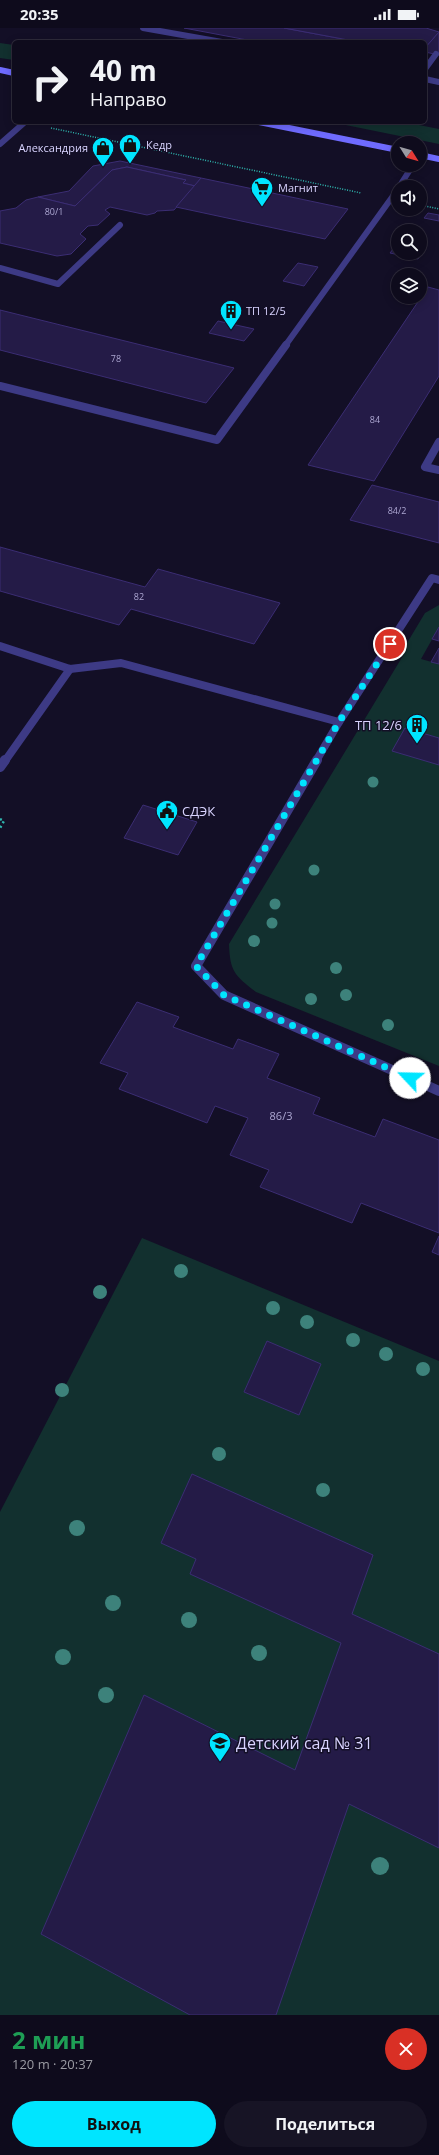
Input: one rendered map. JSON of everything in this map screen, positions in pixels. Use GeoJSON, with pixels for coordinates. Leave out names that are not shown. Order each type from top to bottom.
{"type":"FeatureCollection","features":[{"type":"Feature","properties":{"kind":"main road"},"geometry":{"type":"LineString","coordinates":[[0,70],[12,73]]}},
{"type":"Feature","properties":{"kind":"main road"},"geometry":{"type":"LineString","coordinates":[[269,124],[391,149]]}},
{"type":"Feature","properties":{"kind":"main road"},"geometry":{"type":"LineString","coordinates":[[427,156],[439,159]]}},
{"type":"Feature","properties":{"kind":"lane"},"geometry":{"type":"LineString","coordinates":[[143,28],[211,40]]}},
{"type":"Feature","properties":{"kind":"lane"},"geometry":{"type":"LineString","coordinates":[[427,66],[436,54]]}},
{"type":"Feature","properties":{"kind":"lane"},"geometry":{"type":"LineString","coordinates":[[427,79],[439,82]]}},
{"type":"Feature","properties":{"kind":"lane"},"geometry":{"type":"LineString","coordinates":[[0,144],[23,124]]}},
{"type":"Feature","properties":{"kind":"lane"},"geometry":{"type":"LineString","coordinates":[[0,386],[217,440],[391,200]]}},
{"type":"Feature","properties":{"kind":"lane"},"geometry":{"type":"LineString","coordinates":[[0,268],[58,284],[120,225]]}},
{"type":"Feature","properties":{"kind":"lane"},"geometry":{"type":"LineString","coordinates":[[439,442],[426,467],[439,470]]}},
{"type":"Feature","properties":{"kind":"lane"},"geometry":{"type":"LineString","coordinates":[[439,580],[432,578],[339,722],[196,966],[224,995],[439,1091]]}},
{"type":"Feature","properties":{"kind":"lane"},"geometry":{"type":"LineString","coordinates":[[0,646],[70,669],[121,663],[339,722]]}},
{"type":"Feature","properties":{"kind":"lane"},"geometry":{"type":"LineString","coordinates":[[0,767],[70,669]]}},
{"type":"Feature","properties":{"kind":"path"},"geometry":{"type":"LineString","coordinates":[[35,124],[391,199]]}},
{"type":"Feature","properties":{"kind":"path"},"geometry":{"type":"LineString","coordinates":[[427,206],[439,209]]}},
{"type":"Feature","properties":{"kind":"path"},"geometry":{"type":"LineString","coordinates":[[0,819],[4,821],[0,828]]}},
{"type":"Feature","properties":{"kind":"green space"},"geometry":{"type":"Polygon","coordinates":[[[0,43],[12,45],[12,60],[0,58],[0,43]]]}},
{"type":"Feature","properties":{"kind":"green space"},"geometry":{"type":"Polygon","coordinates":[[[341,124],[414,124],[439,129],[439,144],[427,142],[427,136],[400,136],[341,124]]]}},
{"type":"Feature","properties":{"kind":"green space"},"geometry":{"type":"Polygon","coordinates":[[[439,605],[439,627],[421,659],[439,664],[439,1066],[256,992],[238,976],[232,967],[229,944],[404,654],[401,653],[425,613],[439,605]]]}},
{"type":"Feature","properties":{"kind":"green space","name":"Детский сад № 31"},"geometry":{"type":"Polygon","coordinates":[[[142,1238],[439,1361],[439,2015],[0,2015],[0,1512],[142,1238]]]}},
{"type":"Feature","properties":{"kind":"building"},"geometry":{"type":"Polygon","coordinates":[[[184,28],[284,28],[348,40],[247,40],[184,28]]]}},
{"type":"Feature","properties":{"kind":"building"},"geometry":{"type":"Polygon","coordinates":[[[284,28],[426,28],[439,32],[427,46],[427,40],[348,40],[284,28]]]}},
{"type":"Feature","properties":{"kind":"building"},"geometry":{"type":"Polygon","coordinates":[[[439,32],[439,55],[427,52],[427,46],[439,32]]]}},
{"type":"Feature","properties":{"kind":"building"},"geometry":{"type":"Polygon","coordinates":[[[120,161],[201,178],[195,186],[183,183],[186,180],[127,167],[112,170],[75,206],[38,197],[69,191],[93,166],[120,161]]]}},
{"type":"Feature","properties":{"kind":"building"},"geometry":{"type":"Polygon","coordinates":[[[127,167],[186,180],[183,183],[195,186],[174,210],[157,211],[147,215],[110,207],[105,210],[110,214],[98,225],[88,226],[80,234],[86,239],[71,254],[57,256],[0,243],[0,211],[16,208],[26,200],[38,197],[75,206],[112,170],[127,167]]]}},
{"type":"Feature","properties":{"kind":"building","name":"Магнит"},"geometry":{"type":"Polygon","coordinates":[[[201,178],[348,209],[325,239],[176,207],[201,178]]]}},
{"type":"Feature","properties":{"kind":"building"},"geometry":{"type":"Polygon","coordinates":[[[428,213],[439,215],[439,221],[424,218],[428,213]]]}},
{"type":"Feature","properties":{"kind":"building"},"geometry":{"type":"Polygon","coordinates":[[[298,263],[318,267],[304,286],[283,281],[298,263]]]}},
{"type":"Feature","properties":{"kind":"building"},"geometry":{"type":"Polygon","coordinates":[[[428,287],[439,290],[439,376],[374,481],[308,465],[417,304],[427,304],[428,287]]]}},
{"type":"Feature","properties":{"kind":"building"},"geometry":{"type":"Polygon","coordinates":[[[0,310],[234,368],[206,403],[0,350],[0,310]]]}},
{"type":"Feature","properties":{"kind":"building","name":"ТП 12/5"},"geometry":{"type":"Polygon","coordinates":[[[218,321],[254,329],[244,341],[209,333],[218,321]]]}},
{"type":"Feature","properties":{"kind":"building"},"geometry":{"type":"Polygon","coordinates":[[[372,485],[439,502],[439,543],[350,520],[372,485]]]}},
{"type":"Feature","properties":{"kind":"building"},"geometry":{"type":"Polygon","coordinates":[[[0,547],[145,587],[158,569],[280,603],[254,644],[131,609],[119,625],[0,591],[0,547]]]}},
{"type":"Feature","properties":{"kind":"building"},"geometry":{"type":"Polygon","coordinates":[[[439,627],[439,641],[432,639],[439,627]]]}},
{"type":"Feature","properties":{"kind":"building"},"geometry":{"type":"Polygon","coordinates":[[[439,648],[439,664],[431,662],[439,648]]]}},
{"type":"Feature","properties":{"kind":"building","name":"ТП 12/6"},"geometry":{"type":"Polygon","coordinates":[[[405,728],[439,738],[439,765],[392,751],[405,728]]]}},
{"type":"Feature","properties":{"kind":"building"},"geometry":{"type":"Polygon","coordinates":[[[143,805],[197,822],[178,855],[124,838],[143,805]]]}},
{"type":"Feature","properties":{"kind":"building"},"geometry":{"type":"Polygon","coordinates":[[[137,1002],[179,1017],[173,1027],[233,1049],[238,1039],[279,1054],[267,1078],[320,1098],[313,1114],[375,1137],[383,1119],[439,1140],[439,1233],[361,1203],[352,1223],[260,1187],[269,1170],[230,1155],[248,1118],[215,1106],[207,1123],[119,1089],[128,1073],[100,1063],[137,1002]]]}},
{"type":"Feature","properties":{"kind":"building"},"geometry":{"type":"Polygon","coordinates":[[[439,1236],[439,1255],[432,1252],[439,1236]]]}},
{"type":"Feature","properties":{"kind":"building"},"geometry":{"type":"Polygon","coordinates":[[[267,1341],[321,1364],[299,1415],[244,1392],[267,1341]]]}},
{"type":"Feature","properties":{"kind":"building"},"geometry":{"type":"Polygon","coordinates":[[[192,1474],[373,1555],[352,1614],[439,1654],[439,1848],[349,1804],[276,2015],[190,2015],[41,1934],[144,1695],[295,1770],[341,1643],[190,1574],[196,1559],[161,1543],[192,1474]]]}},
{"type":"Feature","properties":{"kind":"place","name":"Кедр"},"geometry":{"type":"Point","coordinates":[130,164]}},
{"type":"Feature","properties":{"kind":"place","name":"Александрия"},"geometry":{"type":"Point","coordinates":[103,168]}},
{"type":"Feature","properties":{"kind":"place","name":"Магнит"},"geometry":{"type":"Point","coordinates":[262,208]}},
{"type":"Feature","properties":{"kind":"place","name":"ТП 12/5"},"geometry":{"type":"Point","coordinates":[231,330]}},
{"type":"Feature","properties":{"kind":"place","name":"ТП 12/6"},"geometry":{"type":"Point","coordinates":[417,744]}},
{"type":"Feature","properties":{"kind":"place","name":"СДЭК"},"geometry":{"type":"Point","coordinates":[167,830]}},
{"type":"Feature","properties":{"kind":"place","name":"Детский сад № 31"},"geometry":{"type":"Point","coordinates":[220,1762]}},
{"type":"Feature","properties":{"kind":"route"},"geometry":{"type":"LineString","coordinates":[[390,644],[339,722],[196,966],[224,995],[410,1078]]}}]}
